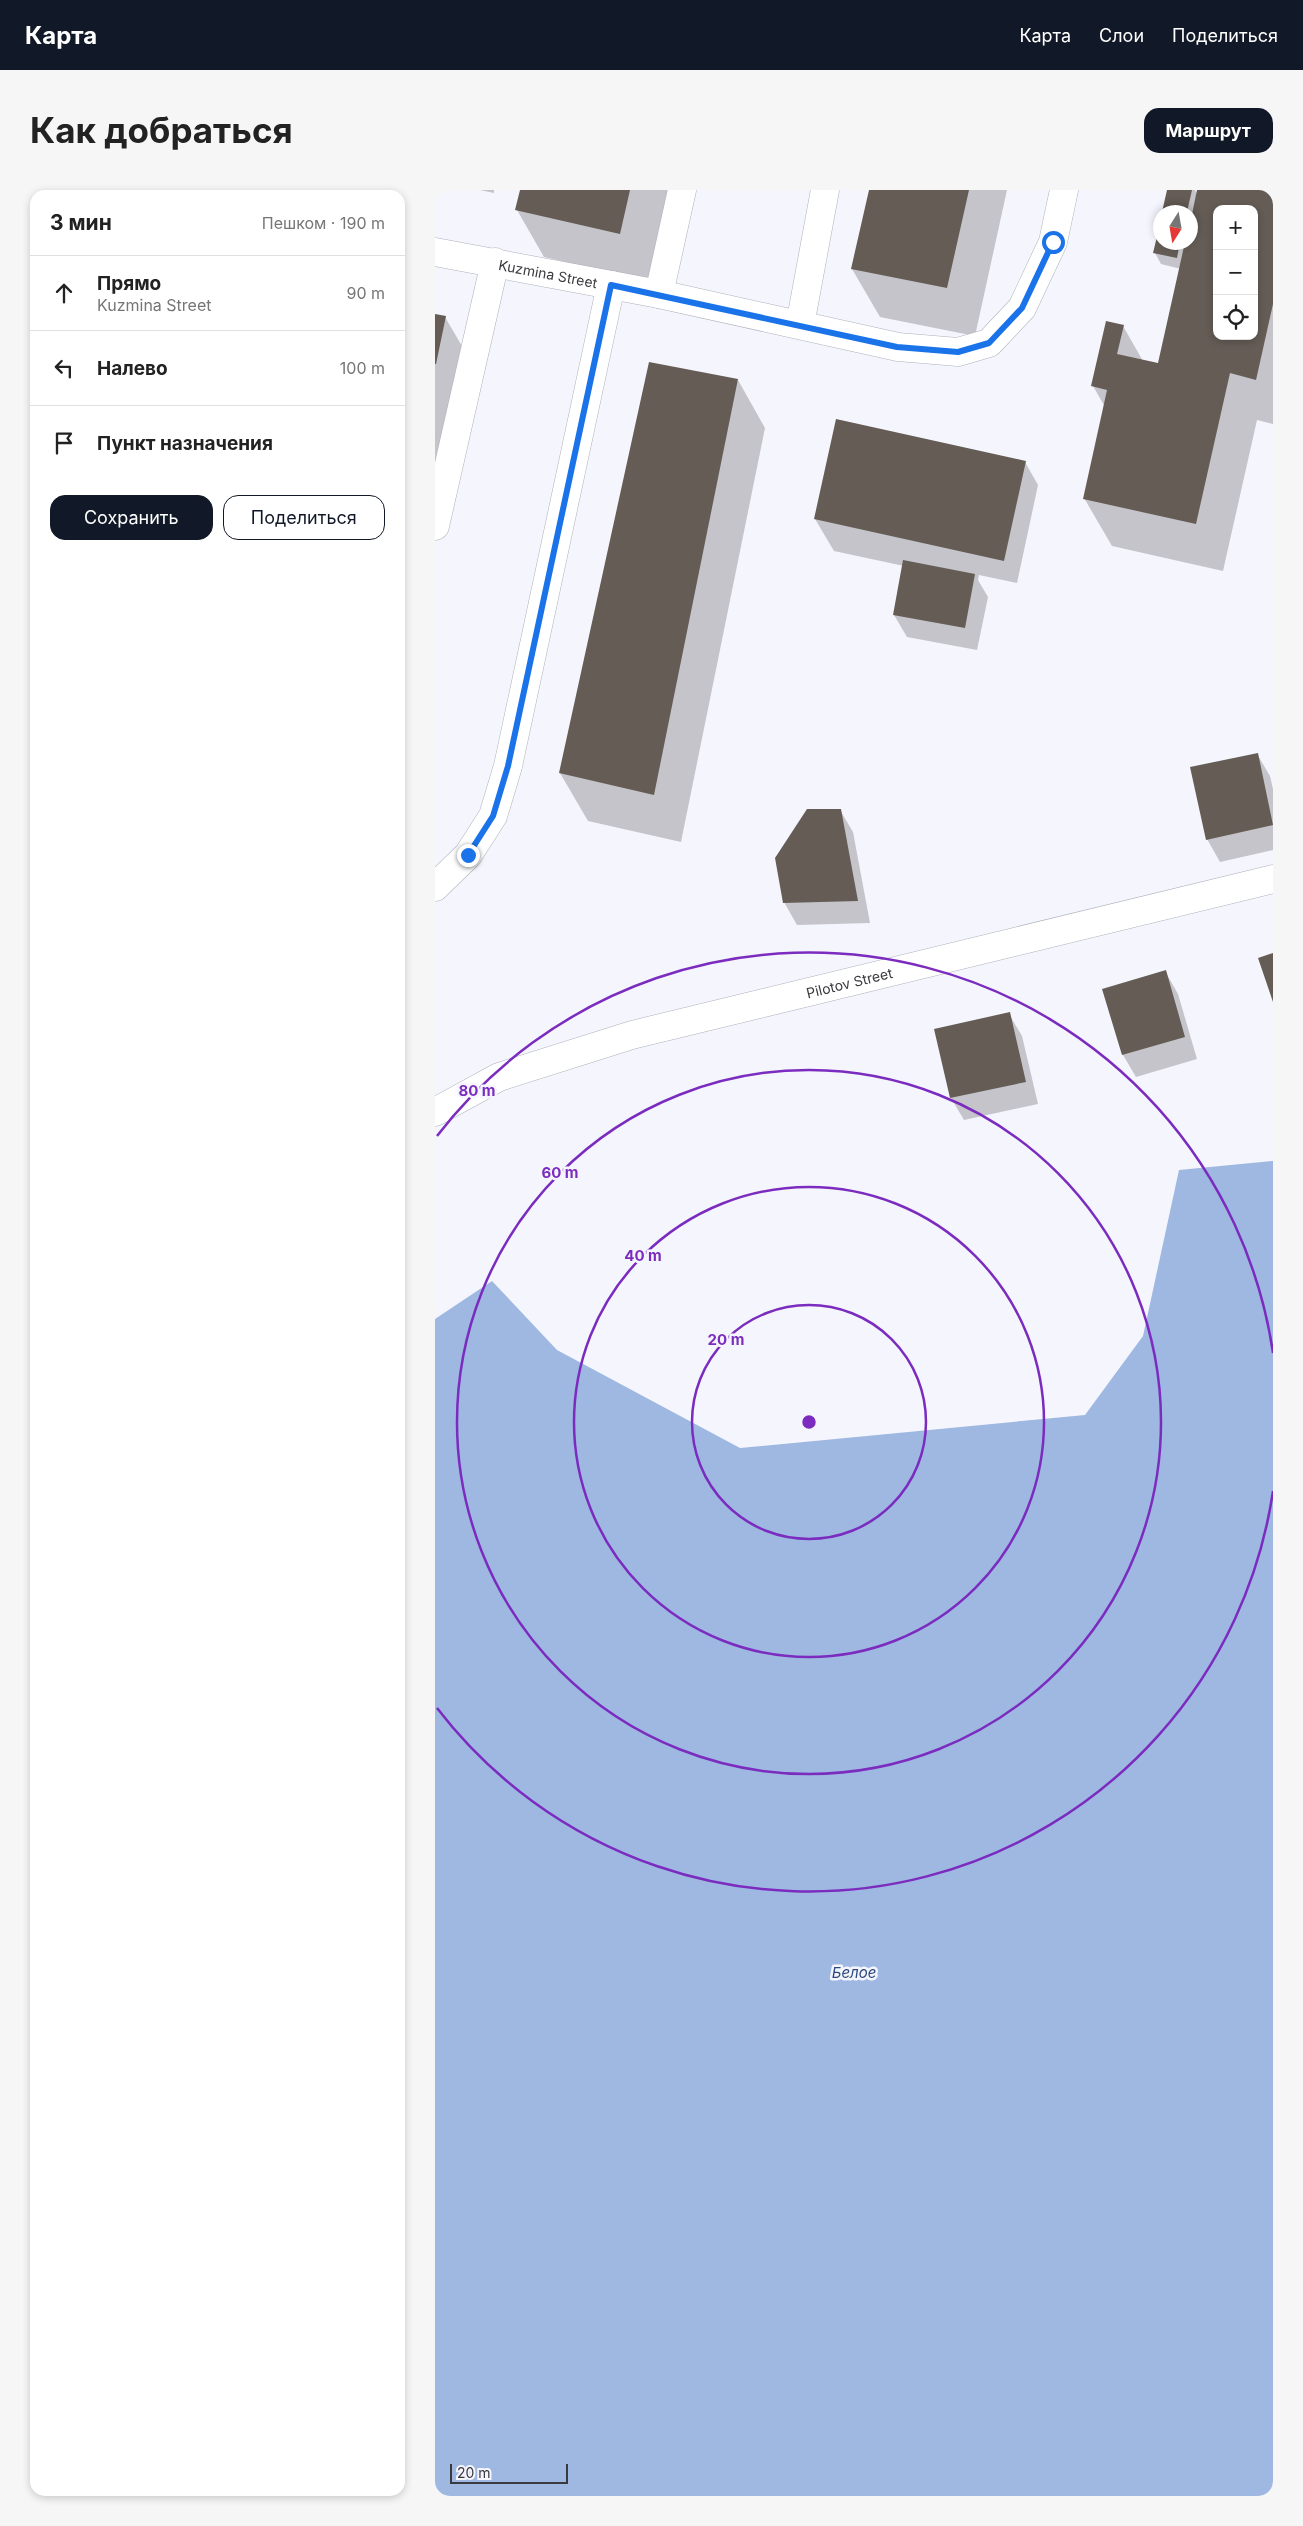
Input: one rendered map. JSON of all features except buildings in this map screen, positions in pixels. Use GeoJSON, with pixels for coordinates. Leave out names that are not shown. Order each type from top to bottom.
{"type":"FeatureCollection","features":[{"type":"Feature","properties":{"kind":"street"},"geometry":{"type":"LineString","coordinates":[[659,294],[682,190]]}},
{"type":"Feature","properties":{"kind":"street"},"geometry":{"type":"LineString","coordinates":[[800,325],[825,190]]}},
{"type":"Feature","properties":{"kind":"street","name":"Kuzmina Street"},"geometry":{"type":"LineString","coordinates":[[435,252],[659,294],[897,347],[958,352],[989,343],[1022,308],[1053,242],[1064,190]]}},
{"type":"Feature","properties":{"kind":"street"},"geometry":{"type":"LineString","coordinates":[[435,526],[495,262]]}},
{"type":"Feature","properties":{"kind":"street"},"geometry":{"type":"LineString","coordinates":[[435,887],[468,855],[493,816],[508,766],[611,285]]}},
{"type":"Feature","properties":{"kind":"street","name":"Pilotov Street"},"geometry":{"type":"LineString","coordinates":[[435,1112],[499,1077],[632,1035],[1273,879]]}},
{"type":"Feature","properties":{"kind":"water","name":"Белое"},"geometry":{"type":"Polygon","coordinates":[[[1273,1161],[1273,2496],[435,2496],[435,1319],[492,1281],[557,1350],[740,1448],[1085,1415],[1143,1336],[1179,1170],[1273,1161]]]}},
{"type":"Feature","properties":{"kind":"route"},"geometry":{"type":"LineString","coordinates":[[468,855],[493,816],[508,766],[611,285],[897,347],[958,352],[989,343],[1022,308],[1053,242]]}}]}
